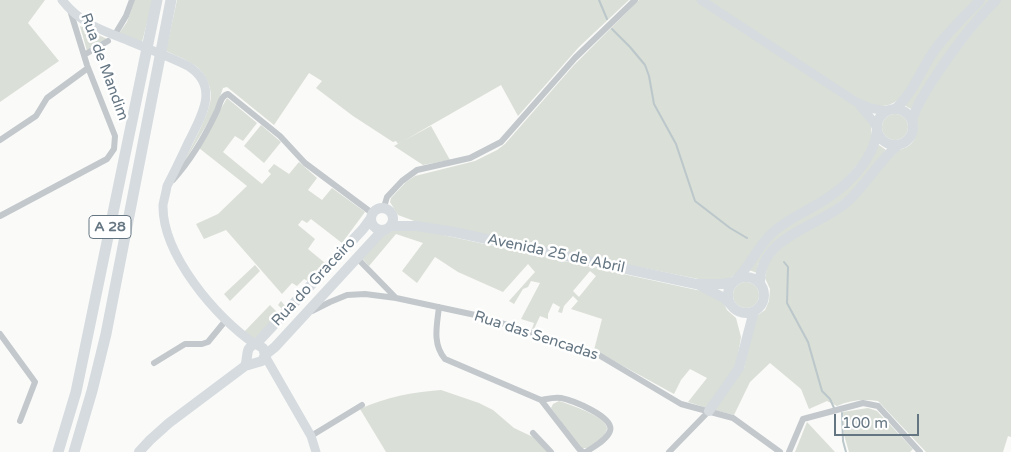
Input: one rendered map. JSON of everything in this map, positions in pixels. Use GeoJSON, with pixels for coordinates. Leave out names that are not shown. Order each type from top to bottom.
{"type":"FeatureCollection","features":[{"type":"Feature","properties":{"kind":"highway","name":"A 28"},"geometry":{"type":"LineString","coordinates":[[58,452],[76,392],[157,0]]}},
{"type":"Feature","properties":{"kind":"highway","name":"A 28"},"geometry":{"type":"LineString","coordinates":[[74,452],[106,334],[172,0]]}},
{"type":"Feature","properties":{"kind":"main road"},"geometry":{"type":"LineString","coordinates":[[746,338],[734,308],[728,300],[728,290],[734,281],[772,233],[826,199],[852,178],[871,152],[876,140],[878,119],[903,100],[935,49],[980,0]]}},
{"type":"Feature","properties":{"kind":"main road"},"geometry":{"type":"LineString","coordinates":[[877,129],[882,141],[892,145],[904,143],[912,134],[912,121],[915,109],[942,66],[971,26],[996,0]]}},
{"type":"Feature","properties":{"kind":"main road"},"geometry":{"type":"LineString","coordinates":[[890,110],[905,112],[912,121]]}},
{"type":"Feature","properties":{"kind":"main road"},"geometry":{"type":"LineString","coordinates":[[734,308],[743,313],[754,311],[758,308],[764,298],[760,284],[762,266],[766,256],[782,241],[836,210],[846,202],[898,145]]}},
{"type":"Feature","properties":{"kind":"main road"},"geometry":{"type":"LineString","coordinates":[[139,452],[169,423],[257,353],[286,334],[304,316],[357,258],[388,228],[394,220],[388,210],[377,209],[371,216],[375,227],[388,228]]}},
{"type":"Feature","properties":{"kind":"main road","name":"Avenida 25 de Abril"},"geometry":{"type":"LineString","coordinates":[[388,210],[416,226]]}},
{"type":"Feature","properties":{"kind":"main road","name":"Rua do Graceiro"},"geometry":{"type":"LineString","coordinates":[[257,353],[274,324],[363,229],[371,216]]}},
{"type":"Feature","properties":{"kind":"main road","name":"Avenida 25 de Abril"},"geometry":{"type":"LineString","coordinates":[[388,228],[416,226],[696,284],[723,284],[741,277],[752,278],[760,284]]}},
{"type":"Feature","properties":{"kind":"main road","name":"Avenida 25 de Abril"},"geometry":{"type":"LineString","coordinates":[[696,284],[724,298],[734,308]]}},
{"type":"Feature","properties":{"kind":"main road"},"geometry":{"type":"LineString","coordinates":[[709,411],[739,368],[754,311]]}},
{"type":"Feature","properties":{"kind":"main road"},"geometry":{"type":"LineString","coordinates":[[274,324],[280,323],[285,325],[286,334]]}},
{"type":"Feature","properties":{"kind":"street"},"geometry":{"type":"LineString","coordinates":[[62,0],[84,22],[100,30],[119,34],[192,68],[198,74],[206,89],[206,99],[202,114],[168,186],[164,200],[164,213],[174,248],[202,296],[257,353],[310,436],[316,452]]}},
{"type":"Feature","properties":{"kind":"street"},"geometry":{"type":"LineString","coordinates":[[119,34],[132,0]]}},
{"type":"Feature","properties":{"kind":"street"},"geometry":{"type":"LineString","coordinates":[[388,210],[386,197],[402,181],[417,170],[470,158],[501,142],[575,58],[635,0]]}},
{"type":"Feature","properties":{"kind":"street"},"geometry":{"type":"LineString","coordinates":[[701,0],[856,102],[870,108],[890,110]]}},
{"type":"Feature","properties":{"kind":"street","name":"Rua de Mandim"},"geometry":{"type":"LineString","coordinates":[[0,216],[107,159],[114,149],[115,136],[88,68],[70,10]]}},
{"type":"Feature","properties":{"kind":"street"},"geometry":{"type":"LineString","coordinates":[[84,55],[108,41]]}},
{"type":"Feature","properties":{"kind":"street"},"geometry":{"type":"LineString","coordinates":[[0,140],[36,116],[47,98],[88,68]]}},
{"type":"Feature","properties":{"kind":"street"},"geometry":{"type":"LineString","coordinates":[[168,186],[190,160],[223,97],[228,94],[280,136],[305,163],[371,216]]}},
{"type":"Feature","properties":{"kind":"street"},"geometry":{"type":"LineString","coordinates":[[856,102],[873,121],[877,129]]}},
{"type":"Feature","properties":{"kind":"street"},"geometry":{"type":"LineString","coordinates":[[357,258],[396,298]]}},
{"type":"Feature","properties":{"kind":"street","name":"Rua das Sencadas"},"geometry":{"type":"LineString","coordinates":[[304,316],[347,295],[365,294],[396,298],[480,316],[589,351],[676,401],[732,418],[780,452]]}},
{"type":"Feature","properties":{"kind":"street"},"geometry":{"type":"LineString","coordinates":[[439,307],[436,336],[440,352],[445,359],[541,400],[578,449],[584,452],[609,434],[610,427],[608,422],[591,410],[556,398],[541,400]]}},
{"type":"Feature","properties":{"kind":"street"},"geometry":{"type":"LineString","coordinates":[[154,362],[185,344],[208,342],[226,320]]}},
{"type":"Feature","properties":{"kind":"street"},"geometry":{"type":"LineString","coordinates":[[0,334],[35,382],[20,421]]}},
{"type":"Feature","properties":{"kind":"street"},"geometry":{"type":"LineString","coordinates":[[789,452],[803,419],[863,403],[878,406],[920,452]]}},
{"type":"Feature","properties":{"kind":"street"},"geometry":{"type":"LineString","coordinates":[[310,436],[362,405]]}},
{"type":"Feature","properties":{"kind":"street"},"geometry":{"type":"LineString","coordinates":[[669,452],[709,411]]}},
{"type":"Feature","properties":{"kind":"street"},"geometry":{"type":"LineString","coordinates":[[533,433],[551,452]]}},
{"type":"Feature","properties":{"kind":"shaded area"},"geometry":{"type":"Polygon","coordinates":[[[0,0],[45,0],[28,23],[59,61],[0,102],[0,0]]]}},
{"type":"Feature","properties":{"kind":"shaded area"},"geometry":{"type":"Polygon","coordinates":[[[135,0],[153,0],[142,42],[118,35],[127,22],[135,0]]]}},
{"type":"Feature","properties":{"kind":"shaded area"},"geometry":{"type":"Polygon","coordinates":[[[177,0],[629,0],[579,47],[518,116],[501,85],[398,144],[353,116],[316,88],[322,81],[309,73],[274,125],[227,87],[223,88],[215,111],[182,166],[204,120],[211,94],[207,79],[197,67],[166,51],[177,0]]]}},
{"type":"Feature","properties":{"kind":"shaded area"},"geometry":{"type":"Polygon","coordinates":[[[639,0],[697,0],[857,107],[871,124],[872,140],[862,159],[839,186],[780,222],[739,272],[724,282],[713,282],[417,222],[398,215],[390,202],[391,198],[406,182],[415,176],[475,161],[505,144],[574,65],[639,0]]]}},
{"type":"Feature","properties":{"kind":"shaded area"},"geometry":{"type":"Polygon","coordinates":[[[706,0],[976,0],[900,98],[889,105],[881,106],[868,105],[706,0]]]}},
{"type":"Feature","properties":{"kind":"shaded area"},"geometry":{"type":"Polygon","coordinates":[[[984,0],[992,0],[911,109],[904,105],[938,51],[984,0]]]}},
{"type":"Feature","properties":{"kind":"shaded area"},"geometry":{"type":"Polygon","coordinates":[[[1000,0],[1011,0],[1011,437],[1008,436],[1003,452],[926,452],[878,401],[857,400],[837,406],[827,401],[809,409],[801,389],[770,363],[750,382],[734,415],[714,410],[744,368],[755,317],[765,310],[769,301],[770,289],[765,278],[768,263],[784,243],[837,213],[899,150],[912,143],[916,134],[919,113],[936,83],[956,54],[1000,0]]]}},
{"type":"Feature","properties":{"kind":"shaded area"},"geometry":{"type":"Polygon","coordinates":[[[80,26],[107,39],[87,51],[80,26]]]}},
{"type":"Feature","properties":{"kind":"shaded area"},"geometry":{"type":"Polygon","coordinates":[[[227,98],[257,123],[243,141],[235,136],[223,152],[262,184],[271,174],[268,171],[274,164],[289,174],[299,162],[317,178],[308,190],[322,200],[332,188],[365,212],[342,243],[311,219],[307,223],[302,220],[298,225],[315,239],[308,249],[325,263],[308,281],[304,279],[297,286],[292,283],[282,294],[226,230],[204,239],[196,224],[218,214],[247,186],[199,148],[227,98]]]}},
{"type":"Feature","properties":{"kind":"shaded area"},"geometry":{"type":"Polygon","coordinates":[[[895,114],[904,118],[908,127],[904,136],[895,140],[886,136],[882,127],[886,118],[895,114]]]}},
{"type":"Feature","properties":{"kind":"shaded area"},"geometry":{"type":"Polygon","coordinates":[[[261,125],[281,142],[264,163],[244,146],[261,125]]]}},
{"type":"Feature","properties":{"kind":"shaded area"},"geometry":{"type":"Polygon","coordinates":[[[431,126],[450,160],[423,165],[394,146],[431,126]]]}},
{"type":"Feature","properties":{"kind":"shaded area"},"geometry":{"type":"Polygon","coordinates":[[[879,145],[886,150],[854,191],[758,264],[757,273],[749,270],[774,235],[828,202],[879,145]]]}},
{"type":"Feature","properties":{"kind":"shaded area"},"geometry":{"type":"Polygon","coordinates":[[[406,227],[706,292],[723,302],[727,310],[736,318],[741,337],[736,366],[707,408],[688,402],[707,378],[690,369],[681,380],[674,394],[594,350],[602,319],[571,309],[578,301],[573,296],[564,306],[562,313],[558,312],[560,307],[553,303],[548,319],[540,316],[534,329],[532,329],[534,323],[521,319],[540,283],[531,281],[528,287],[523,289],[514,304],[509,301],[535,272],[528,264],[503,292],[458,272],[435,257],[417,283],[402,271],[423,243],[396,234],[369,266],[361,257],[386,234],[406,227]],[[590,271],[573,291],[579,297],[596,276],[590,271]]]}},
{"type":"Feature","properties":{"kind":"shaded area"},"geometry":{"type":"Polygon","coordinates":[[[255,265],[260,271],[230,301],[224,294],[255,265]]]}},
{"type":"Feature","properties":{"kind":"shaded area"},"geometry":{"type":"Polygon","coordinates":[[[746,282],[755,286],[759,295],[755,304],[746,308],[737,304],[733,295],[737,286],[746,282]]]}},
{"type":"Feature","properties":{"kind":"shaded area"},"geometry":{"type":"Polygon","coordinates":[[[281,301],[286,307],[255,338],[244,332],[270,305],[278,313],[282,309],[278,305],[281,301]]]}},
{"type":"Feature","properties":{"kind":"shaded area"},"geometry":{"type":"Polygon","coordinates":[[[441,390],[479,403],[493,410],[514,428],[533,437],[548,452],[386,452],[360,409],[400,396],[441,390]]]}},
{"type":"Feature","properties":{"kind":"shaded area"},"geometry":{"type":"Polygon","coordinates":[[[559,401],[594,415],[601,420],[607,428],[605,434],[587,448],[581,448],[551,408],[553,404],[559,401]]]}},
{"type":"Feature","properties":{"kind":"shaded area"},"geometry":{"type":"Polygon","coordinates":[[[868,408],[877,411],[913,449],[910,452],[849,452],[844,435],[843,412],[868,408]]]}},
{"type":"Feature","properties":{"kind":"shaded area"},"geometry":{"type":"Polygon","coordinates":[[[807,422],[835,452],[795,452],[807,422]]]}},
{"type":"Feature","properties":{"kind":"waterway"},"geometry":{"type":"LineString","coordinates":[[599,0],[607,19]]}},
{"type":"Feature","properties":{"kind":"waterway"},"geometry":{"type":"LineString","coordinates":[[612,29],[645,65],[654,104],[676,144],[695,201],[730,228],[747,238]]}},
{"type":"Feature","properties":{"kind":"waterway"},"geometry":{"type":"LineString","coordinates":[[784,262],[788,267],[787,303],[808,342],[822,391],[830,399],[834,408]]}},
{"type":"Feature","properties":{"kind":"waterway"},"geometry":{"type":"LineString","coordinates":[[842,413],[843,441],[846,452]]}}]}
